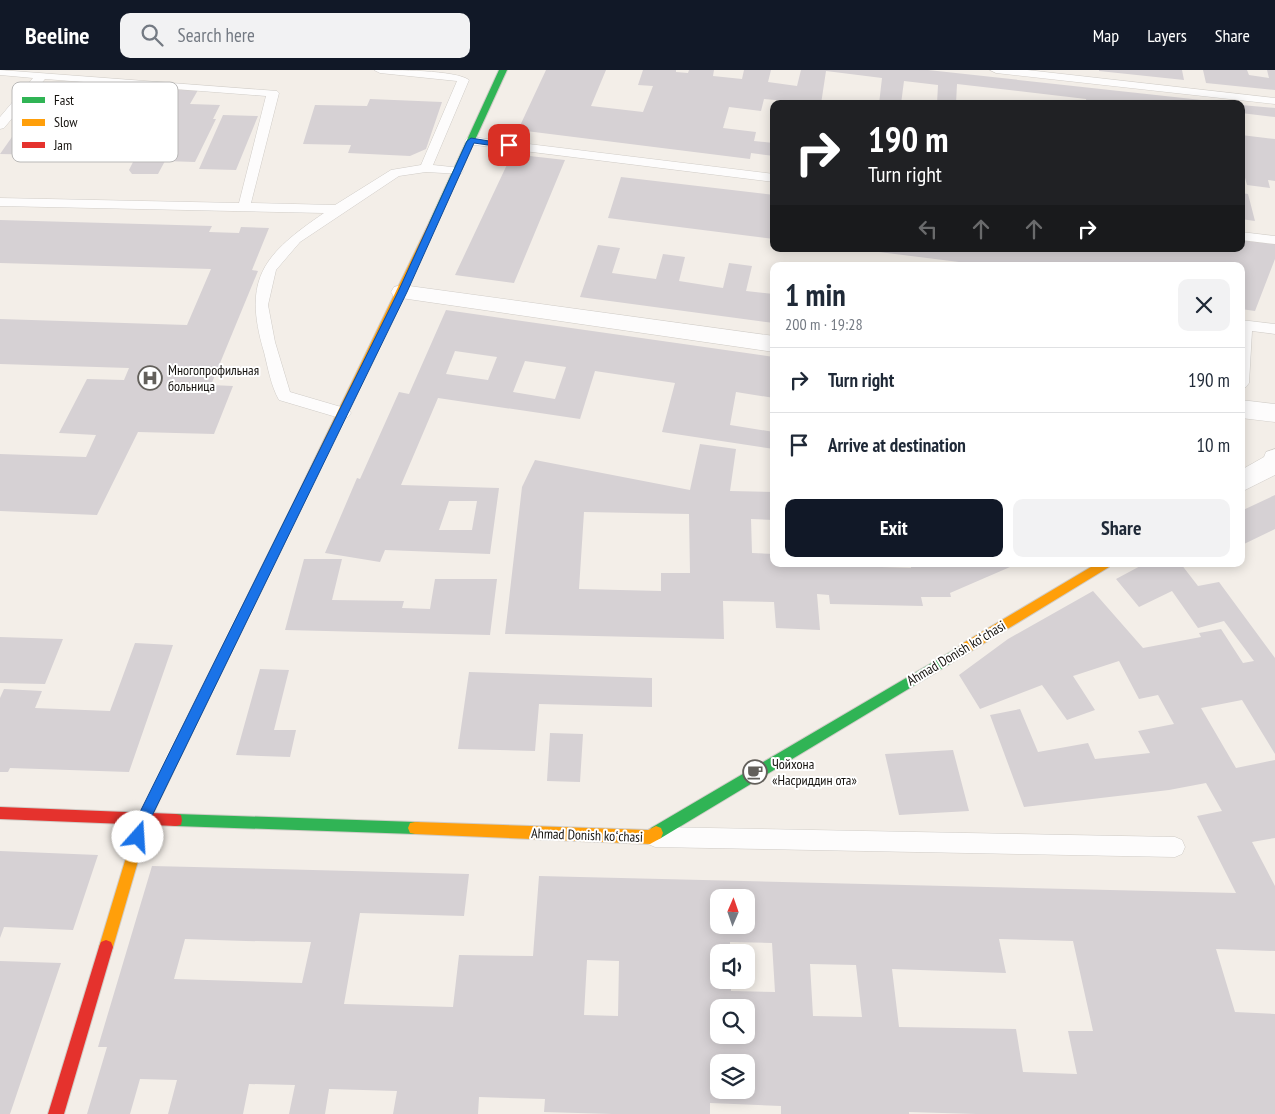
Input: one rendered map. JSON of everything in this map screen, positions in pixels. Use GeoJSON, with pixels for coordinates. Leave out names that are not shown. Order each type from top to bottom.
{"type":"FeatureCollection","features":[{"type":"Feature","properties":{"kind":"street"},"geometry":{"type":"LineString","coordinates":[[56,1114],[144,818],[402,292],[503,70]]}},
{"type":"Feature","properties":{"kind":"street"},"geometry":{"type":"LineString","coordinates":[[402,292],[770,343]]}},
{"type":"Feature","properties":{"kind":"street"},"geometry":{"type":"LineString","coordinates":[[1245,409],[1275,413]]}},
{"type":"Feature","properties":{"kind":"street"},"geometry":{"type":"LineString","coordinates":[[1245,480],[1275,462]]}},
{"type":"Feature","properties":{"kind":"street","name":"Ahmad Donish koʻchasi"},"geometry":{"type":"LineString","coordinates":[[0,813],[650,837],[1100,567]]}},
{"type":"Feature","properties":{"kind":"lane"},"geometry":{"type":"LineString","coordinates":[[380,70],[457,77],[463,80],[426,168]]}},
{"type":"Feature","properties":{"kind":"lane"},"geometry":{"type":"LineString","coordinates":[[996,70],[1275,101]]}},
{"type":"Feature","properties":{"kind":"lane"},"geometry":{"type":"LineString","coordinates":[[0,72],[132,82]]}},
{"type":"Feature","properties":{"kind":"lane"},"geometry":{"type":"LineString","coordinates":[[36,82],[42,75]]}},
{"type":"Feature","properties":{"kind":"lane"},"geometry":{"type":"LineString","coordinates":[[178,86],[273,93],[244,207]]}},
{"type":"Feature","properties":{"kind":"lane"},"geometry":{"type":"LineString","coordinates":[[0,124],[12,110]]}},
{"type":"Feature","properties":{"kind":"lane"},"geometry":{"type":"LineString","coordinates":[[471,141],[770,178]]}},
{"type":"Feature","properties":{"kind":"lane"},"geometry":{"type":"LineString","coordinates":[[343,413],[284,396],[268,342],[260,305],[269,269],[295,239],[338,209],[396,174],[426,168],[457,171]]}},
{"type":"Feature","properties":{"kind":"lane"},"geometry":{"type":"LineString","coordinates":[[0,202],[338,209]]}},
{"type":"Feature","properties":{"kind":"lane"},"geometry":{"type":"LineString","coordinates":[[1245,236],[1275,240]]}},
{"type":"Feature","properties":{"kind":"lane"},"geometry":{"type":"LineString","coordinates":[[1245,325],[1275,329]]}},
{"type":"Feature","properties":{"kind":"lane"},"geometry":{"type":"LineString","coordinates":[[650,837],[1175,848]]}},
{"type":"Feature","properties":{"kind":"building"},"geometry":{"type":"Polygon","coordinates":[[[546,70],[606,70],[591,106],[643,112],[653,86],[638,85],[643,70],[676,70],[676,72],[688,73],[689,70],[714,70],[713,76],[742,79],[744,70],[771,70],[768,82],[797,86],[801,70],[928,70],[1202,100],[1086,100],[957,84],[956,100],[937,100],[938,85],[904,81],[902,100],[879,100],[882,78],[826,71],[822,100],[764,99],[761,111],[729,107],[723,128],[756,132],[754,141],[770,143],[770,155],[751,153],[750,159],[518,130],[546,70]]]}},
{"type":"Feature","properties":{"kind":"building"},"geometry":{"type":"Polygon","coordinates":[[[1182,70],[1184,80],[1099,71],[1182,70]]]}},
{"type":"Feature","properties":{"kind":"building"},"geometry":{"type":"Polygon","coordinates":[[[1203,70],[1247,70],[1249,75],[1269,78],[1267,70],[1275,70],[1275,90],[1206,83],[1203,70]]]}},
{"type":"Feature","properties":{"kind":"building"},"geometry":{"type":"Polygon","coordinates":[[[178,90],[198,90],[190,104],[220,105],[213,119],[216,119],[195,162],[178,161],[178,90]]]}},
{"type":"Feature","properties":{"kind":"building"},"geometry":{"type":"Polygon","coordinates":[[[370,99],[442,102],[426,149],[410,156],[348,153],[351,145],[303,144],[315,105],[367,106],[370,99]]]}},
{"type":"Feature","properties":{"kind":"building"},"geometry":{"type":"Polygon","coordinates":[[[1245,105],[1275,108],[1275,117],[1245,113],[1245,105]]]}},
{"type":"Feature","properties":{"kind":"building"},"geometry":{"type":"Polygon","coordinates":[[[223,115],[258,116],[236,170],[199,169],[223,115]]]}},
{"type":"Feature","properties":{"kind":"building"},"geometry":{"type":"Polygon","coordinates":[[[1245,135],[1275,139],[1275,181],[1268,180],[1270,188],[1247,185],[1245,178],[1245,135]]]}},
{"type":"Feature","properties":{"kind":"building"},"geometry":{"type":"Polygon","coordinates":[[[12,137],[12,154],[0,154],[12,137]]]}},
{"type":"Feature","properties":{"kind":"building"},"geometry":{"type":"Polygon","coordinates":[[[512,154],[565,160],[514,283],[455,275],[512,154]]]}},
{"type":"Feature","properties":{"kind":"building"},"geometry":{"type":"Polygon","coordinates":[[[133,162],[164,162],[158,174],[132,174],[129,170],[133,162]]]}},
{"type":"Feature","properties":{"kind":"building"},"geometry":{"type":"Polygon","coordinates":[[[621,177],[770,195],[770,238],[608,218],[621,177]]]}},
{"type":"Feature","properties":{"kind":"building"},"geometry":{"type":"Polygon","coordinates":[[[1245,194],[1248,194],[1255,221],[1245,220],[1245,194]]]}},
{"type":"Feature","properties":{"kind":"building"},"geometry":{"type":"Polygon","coordinates":[[[0,220],[212,226],[209,232],[239,233],[241,227],[269,228],[252,270],[258,271],[211,385],[233,386],[214,434],[138,432],[97,515],[0,511],[0,454],[86,457],[96,435],[59,433],[87,379],[124,380],[129,368],[0,364],[0,319],[187,325],[211,269],[0,263],[0,220]]]}},
{"type":"Feature","properties":{"kind":"building"},"geometry":{"type":"Polygon","coordinates":[[[1245,240],[1275,244],[1275,259],[1255,311],[1245,310],[1245,262],[959,262],[879,252],[1245,252],[1245,240]]]}},
{"type":"Feature","properties":{"kind":"building"},"geometry":{"type":"Polygon","coordinates":[[[598,245],[620,248],[612,273],[656,279],[663,254],[685,257],[679,281],[723,288],[729,263],[752,266],[746,291],[770,294],[770,322],[580,297],[598,245]]]}},
{"type":"Feature","properties":{"kind":"building"},"geometry":{"type":"Polygon","coordinates":[[[446,310],[770,356],[770,397],[736,392],[730,425],[770,431],[770,448],[662,432],[675,383],[595,371],[580,419],[438,398],[401,485],[499,488],[490,554],[385,550],[380,562],[325,553],[357,478],[360,479],[399,392],[409,394],[446,310]],[[455,351],[446,374],[488,380],[497,357],[455,351]],[[525,361],[513,392],[555,399],[566,367],[525,361]],[[449,501],[439,530],[472,530],[477,501],[449,501]]]}},
{"type":"Feature","properties":{"kind":"building"},"geometry":{"type":"Polygon","coordinates":[[[700,444],[736,449],[730,491],[770,492],[770,520],[751,519],[752,553],[770,554],[770,567],[1010,567],[950,593],[951,597],[921,597],[923,606],[830,604],[829,595],[817,594],[820,630],[776,628],[774,602],[723,601],[724,639],[505,634],[522,487],[535,460],[690,490],[700,444]],[[584,512],[579,589],[661,591],[661,573],[690,573],[689,514],[584,512]]]}},
{"type":"Feature","properties":{"kind":"building"},"geometry":{"type":"Polygon","coordinates":[[[1275,495],[1275,529],[1245,544],[1245,509],[1275,495]]]}},
{"type":"Feature","properties":{"kind":"building"},"geometry":{"type":"Polygon","coordinates":[[[304,559],[342,559],[332,600],[404,601],[402,608],[430,609],[435,579],[497,579],[490,635],[285,630],[304,559]]]}},
{"type":"Feature","properties":{"kind":"building"},"geometry":{"type":"Polygon","coordinates":[[[1138,567],[1183,567],[1198,586],[1219,582],[1275,658],[1275,754],[1242,700],[1201,708],[1236,768],[1275,760],[1275,838],[1252,842],[1275,886],[1275,951],[1216,949],[1235,1012],[1275,1014],[1275,1114],[976,1114],[909,1112],[909,1114],[781,1114],[781,1106],[710,1103],[710,1114],[612,1114],[544,1112],[545,1099],[479,1097],[478,1114],[393,1114],[397,1091],[329,1089],[325,1114],[289,1114],[295,1085],[249,1084],[243,1114],[168,1114],[177,1080],[140,1079],[130,1114],[87,1114],[107,1047],[98,1047],[152,866],[469,874],[464,916],[360,913],[344,1004],[453,1007],[459,955],[533,956],[539,876],[1236,893],[1197,816],[1222,811],[1206,783],[1169,790],[1024,807],[990,715],[1020,709],[1038,752],[1088,743],[1095,759],[1150,753],[1138,731],[1174,724],[1158,695],[1139,699],[1119,661],[1073,676],[1095,710],[1067,720],[1042,685],[980,709],[959,675],[1008,639],[1093,591],[1143,648],[1201,637],[1199,633],[1221,629],[1243,663],[1254,661],[1224,621],[1198,628],[1172,591],[1139,607],[1116,579],[1138,567]],[[185,939],[174,979],[302,983],[311,942],[246,941],[185,939]],[[999,939],[1006,973],[892,969],[899,1027],[1016,1029],[1023,1072],[1077,1074],[1068,1031],[1093,1031],[1073,941],[999,939]],[[587,960],[584,1015],[618,1016],[619,961],[587,960]],[[810,964],[813,1016],[862,1017],[856,965],[810,964]]]}},
{"type":"Feature","properties":{"kind":"building"},"geometry":{"type":"Polygon","coordinates":[[[0,637],[63,639],[45,684],[0,683],[0,637]]]}},
{"type":"Feature","properties":{"kind":"building"},"geometry":{"type":"Polygon","coordinates":[[[135,643],[173,645],[129,772],[10,768],[8,772],[0,772],[0,698],[4,689],[42,691],[35,708],[110,711],[135,643]]]}},
{"type":"Feature","properties":{"kind":"building"},"geometry":{"type":"Polygon","coordinates":[[[260,669],[289,670],[274,730],[296,730],[290,757],[236,755],[260,669]]]}},
{"type":"Feature","properties":{"kind":"building"},"geometry":{"type":"Polygon","coordinates":[[[469,672],[652,678],[652,707],[539,704],[535,751],[458,749],[469,672]]]}},
{"type":"Feature","properties":{"kind":"building"},"geometry":{"type":"Polygon","coordinates":[[[550,733],[583,734],[580,782],[547,781],[550,733]]]}},
{"type":"Feature","properties":{"kind":"building"},"geometry":{"type":"Polygon","coordinates":[[[953,750],[969,811],[899,815],[885,754],[953,750]]]}},
{"type":"Feature","properties":{"kind":"building"},"geometry":{"type":"Polygon","coordinates":[[[0,851],[98,855],[73,930],[4,927],[0,938],[0,851]]]}},
{"type":"Feature","properties":{"kind":"building"},"geometry":{"type":"Polygon","coordinates":[[[0,961],[61,963],[10,1114],[0,1114],[0,961]]]}},
{"type":"Feature","properties":{"kind":"traffic: fast"},"geometry":{"type":"LineString","coordinates":[[433,223],[503,70]]}},
{"type":"Feature","properties":{"kind":"traffic: fast"},"geometry":{"type":"LineString","coordinates":[[180,745],[297,506]]}},
{"type":"Feature","properties":{"kind":"traffic: fast"},"geometry":{"type":"LineString","coordinates":[[656,833],[964,649]]}},
{"type":"Feature","properties":{"kind":"traffic: fast"},"geometry":{"type":"LineString","coordinates":[[176,820],[415,828]]}},
{"type":"Feature","properties":{"kind":"traffic: slow"},"geometry":{"type":"LineString","coordinates":[[297,506],[433,223]]}},
{"type":"Feature","properties":{"kind":"traffic: slow"},"geometry":{"type":"LineString","coordinates":[[964,649],[1100,567]]}},
{"type":"Feature","properties":{"kind":"traffic: slow"},"geometry":{"type":"LineString","coordinates":[[106,947],[144,818],[180,745]]}},
{"type":"Feature","properties":{"kind":"traffic: slow"},"geometry":{"type":"LineString","coordinates":[[415,828],[650,837],[656,833]]}},
{"type":"Feature","properties":{"kind":"traffic: jam"},"geometry":{"type":"LineString","coordinates":[[0,813],[176,820]]}},
{"type":"Feature","properties":{"kind":"traffic: jam"},"geometry":{"type":"LineString","coordinates":[[56,1114],[106,947]]}},
{"type":"Feature","properties":{"kind":"place","name":"Многопрофильная больница"},"geometry":{"type":"Point","coordinates":[150,378]}},
{"type":"Feature","properties":{"kind":"place","name":"Чойхона «Насриддин ота»"},"geometry":{"type":"Point","coordinates":[755,772]}},
{"type":"Feature","properties":{"kind":"route"},"geometry":{"type":"LineString","coordinates":[[138,837],[144,818],[402,292],[471,141],[509,145]]}}]}
